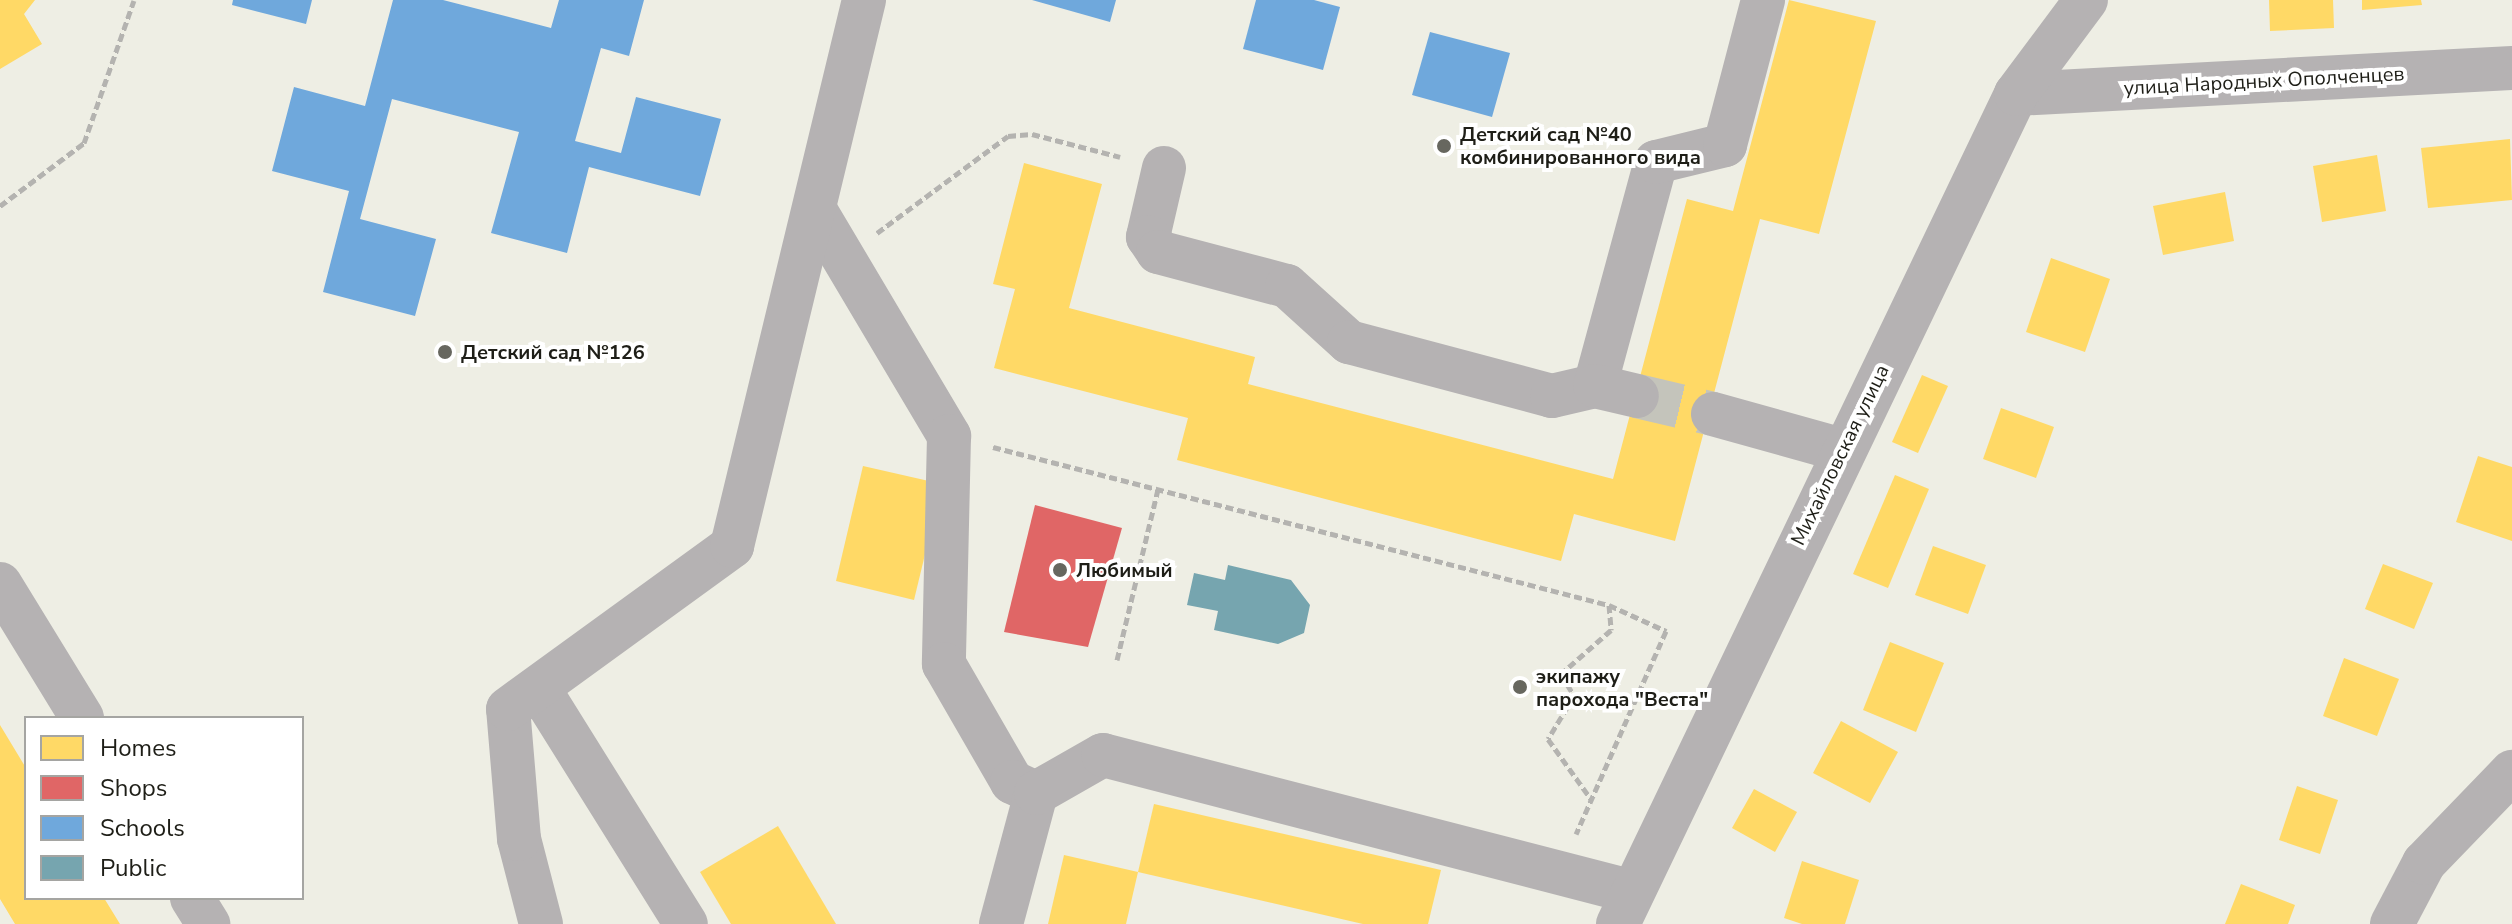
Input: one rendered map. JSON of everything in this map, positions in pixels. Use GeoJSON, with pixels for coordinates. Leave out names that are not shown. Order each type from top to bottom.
{"type":"FeatureCollection","features":[{"type":"Feature","properties":{"kind":"street"},"geometry":{"type":"LineString","coordinates":[[541,924],[519,839],[508,709],[732,546],[864,0]]}},
{"type":"Feature","properties":{"kind":"street"},"geometry":{"type":"LineString","coordinates":[[1595,386],[1656,162],[1725,145],[1763,0]]}},
{"type":"Feature","properties":{"kind":"street","name":"Михайловская улица"},"geometry":{"type":"LineString","coordinates":[[1625,908],[1842,450],[2016,94],[2077,1]]}},
{"type":"Feature","properties":{"kind":"street","name":"улица Народных Ополченцев"},"geometry":{"type":"LineString","coordinates":[[2016,94],[2512,68]]}},
{"type":"Feature","properties":{"kind":"street"},"geometry":{"type":"LineString","coordinates":[[1164,168],[1148,237],[1158,252],[1287,286],[1349,342],[1552,396],[1595,386],[1637,396]]}},
{"type":"Feature","properties":{"kind":"street"},"geometry":{"type":"LineString","coordinates":[[815,210],[949,436],[944,664],[1012,782],[1036,793]]}},
{"type":"Feature","properties":{"kind":"street"},"geometry":{"type":"LineString","coordinates":[[1713,414],[1842,450]]}},
{"type":"Feature","properties":{"kind":"street"},"geometry":{"type":"LineString","coordinates":[[0,584],[81,716]]}},
{"type":"Feature","properties":{"kind":"street"},"geometry":{"type":"LineString","coordinates":[[539,689],[686,924]]}},
{"type":"Feature","properties":{"kind":"street"},"geometry":{"type":"LineString","coordinates":[[1001,924],[1036,793],[1103,755],[1559,872],[1625,908]]}},
{"type":"Feature","properties":{"kind":"street"},"geometry":{"type":"LineString","coordinates":[[2392,924],[2424,863],[2512,772]]}},
{"type":"Feature","properties":{"kind":"street"},"geometry":{"type":"LineString","coordinates":[[193,900],[208,924]]}},
{"type":"Feature","properties":{"kind":"path"},"geometry":{"type":"LineString","coordinates":[[0,206],[84,143],[134,0]]}},
{"type":"Feature","properties":{"kind":"path"},"geometry":{"type":"LineString","coordinates":[[843,258],[1008,136],[1032,134],[1164,168]]}},
{"type":"Feature","properties":{"kind":"path"},"geometry":{"type":"LineString","coordinates":[[949,436],[1609,605],[1666,631],[1559,872]]}},
{"type":"Feature","properties":{"kind":"path"},"geometry":{"type":"LineString","coordinates":[[1117,660],[1158,489]]}},
{"type":"Feature","properties":{"kind":"path"},"geometry":{"type":"LineString","coordinates":[[1574,696],[1561,674],[1611,630],[1609,605]]}},
{"type":"Feature","properties":{"kind":"path"},"geometry":{"type":"LineString","coordinates":[[1574,696],[1635,701]]}},
{"type":"Feature","properties":{"kind":"path"},"geometry":{"type":"LineString","coordinates":[[1574,696],[1548,739],[1591,799]]}},
{"type":"Feature","properties":{"kind":"building: Homes"},"geometry":{"type":"Polygon","coordinates":[[[0,0],[35,0],[24,14],[42,44],[0,69],[0,0]]]}},
{"type":"Feature","properties":{"kind":"building: Homes"},"geometry":{"type":"Polygon","coordinates":[[[1789,0],[1876,21],[1819,234],[1760,219],[1675,541],[1574,514],[1561,561],[1177,460],[1188,418],[994,368],[1015,289],[993,284],[1024,163],[1102,184],[1069,308],[1255,357],[1248,384],[1613,479],[1687,199],[1733,211],[1789,0]]]}},
{"type":"Feature","properties":{"kind":"building: Homes"},"geometry":{"type":"Polygon","coordinates":[[[2269,0],[2333,0],[2334,28],[2270,31],[2269,0]]]}},
{"type":"Feature","properties":{"kind":"building: Homes"},"geometry":{"type":"Polygon","coordinates":[[[2362,0],[2421,0],[2422,5],[2362,10],[2362,0]]]}},
{"type":"Feature","properties":{"kind":"building: Homes"},"geometry":{"type":"Polygon","coordinates":[[[2510,139],[2512,200],[2428,208],[2421,148],[2510,139]]]}},
{"type":"Feature","properties":{"kind":"building: Homes"},"geometry":{"type":"Polygon","coordinates":[[[2377,155],[2386,211],[2322,222],[2313,166],[2377,155]]]}},
{"type":"Feature","properties":{"kind":"building: Homes"},"geometry":{"type":"Polygon","coordinates":[[[2225,192],[2234,241],[2163,255],[2153,206],[2225,192]]]}},
{"type":"Feature","properties":{"kind":"building: Homes"},"geometry":{"type":"Polygon","coordinates":[[[2051,258],[2110,279],[2085,352],[2026,332],[2051,258]]]}},
{"type":"Feature","properties":{"kind":"building: Homes"},"geometry":{"type":"Polygon","coordinates":[[[1922,375],[1948,386],[1918,453],[1892,442],[1922,375]]]}},
{"type":"Feature","properties":{"kind":"building: Homes"},"geometry":{"type":"Polygon","coordinates":[[[2001,408],[2054,427],[2036,478],[1983,459],[2001,408]]]}},
{"type":"Feature","properties":{"kind":"building: Homes"},"geometry":{"type":"Polygon","coordinates":[[[2478,456],[2512,467],[2512,541],[2456,522],[2478,456]]]}},
{"type":"Feature","properties":{"kind":"building: Homes"},"geometry":{"type":"Polygon","coordinates":[[[863,466],[942,484],[914,600],[836,581],[863,466]]]}},
{"type":"Feature","properties":{"kind":"building: Homes"},"geometry":{"type":"Polygon","coordinates":[[[1895,475],[1929,489],[1888,588],[1853,574],[1895,475]]]}},
{"type":"Feature","properties":{"kind":"building: Homes"},"geometry":{"type":"Polygon","coordinates":[[[1933,546],[1986,565],[1968,614],[1915,595],[1933,546]]]}},
{"type":"Feature","properties":{"kind":"building: Homes"},"geometry":{"type":"Polygon","coordinates":[[[2383,564],[2433,583],[2414,629],[2365,609],[2383,564]]]}},
{"type":"Feature","properties":{"kind":"building: Homes"},"geometry":{"type":"Polygon","coordinates":[[[1890,642],[1944,663],[1916,732],[1863,710],[1890,642]]]}},
{"type":"Feature","properties":{"kind":"building: Homes"},"geometry":{"type":"Polygon","coordinates":[[[2344,658],[2399,679],[2377,736],[2323,716],[2344,658]]]}},
{"type":"Feature","properties":{"kind":"building: Homes"},"geometry":{"type":"Polygon","coordinates":[[[1841,721],[1898,752],[1870,803],[1813,773],[1841,721]]]}},
{"type":"Feature","properties":{"kind":"building: Homes"},"geometry":{"type":"Polygon","coordinates":[[[0,725],[24,765],[24,900],[105,900],[120,924],[15,924],[0,899],[0,725]]]}},
{"type":"Feature","properties":{"kind":"building: Homes"},"geometry":{"type":"Polygon","coordinates":[[[2297,786],[2338,800],[2320,854],[2279,840],[2297,786]]]}},
{"type":"Feature","properties":{"kind":"building: Homes"},"geometry":{"type":"Polygon","coordinates":[[[1754,789],[1797,812],[1775,852],[1732,828],[1754,789]]]}},
{"type":"Feature","properties":{"kind":"building: Homes"},"geometry":{"type":"Polygon","coordinates":[[[1154,804],[1441,870],[1428,924],[1363,924],[1138,872],[1154,804]]]}},
{"type":"Feature","properties":{"kind":"building: Homes"},"geometry":{"type":"Polygon","coordinates":[[[778,826],[836,924],[731,924],[700,872],[778,826]]]}},
{"type":"Feature","properties":{"kind":"building: Homes"},"geometry":{"type":"Polygon","coordinates":[[[1064,855],[1138,872],[1126,924],[1048,924],[1064,855]]]}},
{"type":"Feature","properties":{"kind":"building: Homes"},"geometry":{"type":"Polygon","coordinates":[[[1802,861],[1859,880],[1845,924],[1802,924],[1784,918],[1802,861]]]}},
{"type":"Feature","properties":{"kind":"building: Homes"},"geometry":{"type":"Polygon","coordinates":[[[2241,884],[2295,905],[2288,924],[2225,924],[2241,884]]]}},
{"type":"Feature","properties":{"kind":"building: Shops"},"geometry":{"type":"Polygon","coordinates":[[[1035,505],[1122,528],[1088,647],[1004,632],[1035,505]]]}},
{"type":"Feature","properties":{"kind":"building: Schools"},"geometry":{"type":"Polygon","coordinates":[[[233,0],[312,0],[306,24],[232,5],[233,0]]]}},
{"type":"Feature","properties":{"kind":"building: Schools"},"geometry":{"type":"Polygon","coordinates":[[[393,0],[443,0],[551,28],[559,0],[644,0],[629,56],[601,48],[575,141],[621,153],[636,97],[721,119],[700,196],[589,167],[567,253],[491,233],[519,132],[392,99],[360,219],[436,239],[415,316],[323,292],[349,191],[272,171],[294,87],[365,106],[393,0]]]}},
{"type":"Feature","properties":{"kind":"building: Schools"},"geometry":{"type":"Polygon","coordinates":[[[1032,0],[1116,0],[1110,22],[1032,0]]]}},
{"type":"Feature","properties":{"kind":"building: Schools"},"geometry":{"type":"Polygon","coordinates":[[[1256,0],[1314,0],[1340,7],[1323,70],[1243,49],[1256,0]]]}},
{"type":"Feature","properties":{"kind":"building: Schools"},"geometry":{"type":"Polygon","coordinates":[[[1430,32],[1510,53],[1492,117],[1412,95],[1430,32]]]}},
{"type":"Feature","properties":{"kind":"building: Public"},"geometry":{"type":"Polygon","coordinates":[[[1228,565],[1291,580],[1310,605],[1304,633],[1278,644],[1214,630],[1218,611],[1187,605],[1194,573],[1225,580],[1228,565]]]}},
{"type":"Feature","properties":{"kind":"tunnel"},"geometry":{"type":"LineString","coordinates":[[1637,396],[1713,414]]}},
{"type":"Feature","properties":{"kind":"place","name":"Детский сад №40 комбинированного вида"},"geometry":{"type":"Point","coordinates":[1444,146]}},
{"type":"Feature","properties":{"kind":"place","name":"Детский сад №126"},"geometry":{"type":"Point","coordinates":[445,352]}},
{"type":"Feature","properties":{"kind":"place","name":"Любимый"},"geometry":{"type":"Point","coordinates":[1060,570]}},
{"type":"Feature","properties":{"kind":"place","name":"экипажу парохода \"Веста\""},"geometry":{"type":"Point","coordinates":[1520,687]}}]}
